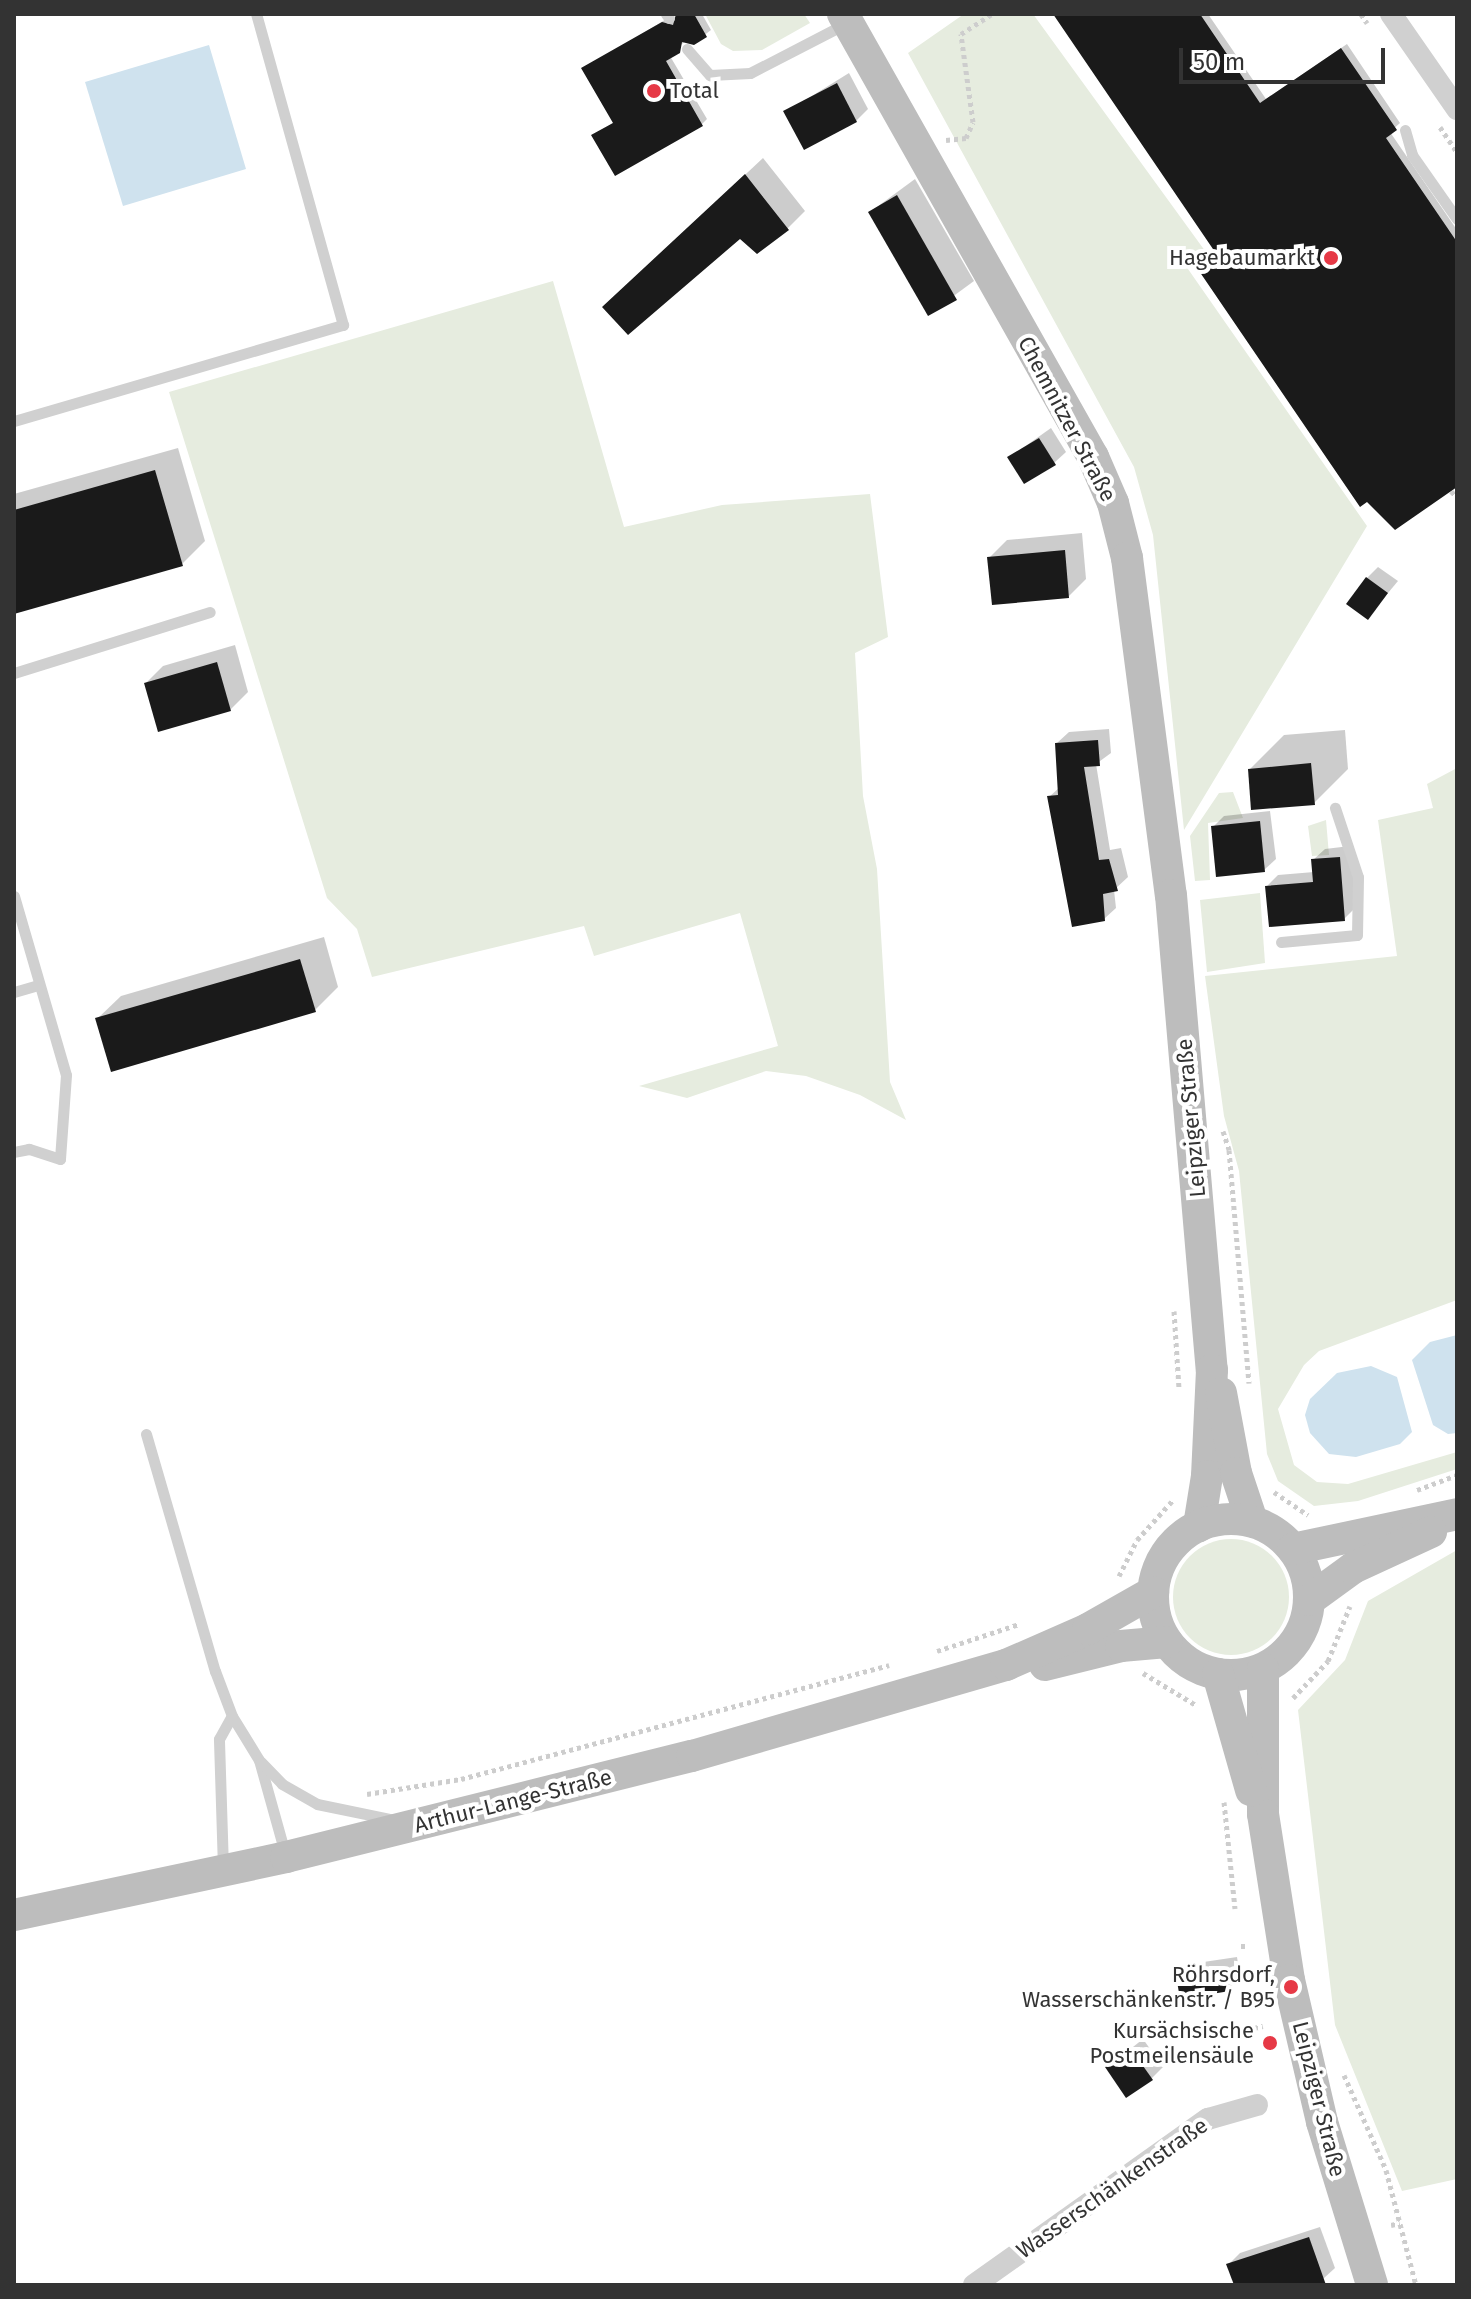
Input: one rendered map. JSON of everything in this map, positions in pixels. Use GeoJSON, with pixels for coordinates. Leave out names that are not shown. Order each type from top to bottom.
{"type":"FeatureCollection","features":[{"type":"Feature","properties":{"kind":"main road","name":"Chemnitzer Straße"},"geometry":{"type":"LineString","coordinates":[[845,18],[1082,438],[1113,503],[1127,558],[1168,865]]}},
{"type":"Feature","properties":{"kind":"main road","name":"Leipziger Straße"},"geometry":{"type":"LineString","coordinates":[[1168,865],[1212,1370],[1199,1526]]}},
{"type":"Feature","properties":{"kind":"main road","name":"Leipziger Straße"},"geometry":{"type":"LineString","coordinates":[[1212,1370],[1226,1404],[1236,1473],[1252,1521]]}},
{"type":"Feature","properties":{"kind":"main road"},"geometry":{"type":"LineString","coordinates":[[1293,1549],[1345,1541],[1420,1518],[1450,1516]]}},
{"type":"Feature","properties":{"kind":"main road"},"geometry":{"type":"LineString","coordinates":[[1309,1600],[1353,1568],[1430,1533],[1450,1516]]}},
{"type":"Feature","properties":{"kind":"main road"},"geometry":{"type":"LineString","coordinates":[[1228,1518],[1252,1521],[1275,1532],[1293,1549],[1305,1571],[1309,1600],[1298,1638],[1263,1669],[1218,1674],[1197,1667],[1167,1642],[1156,1619],[1153,1592],[1167,1551],[1199,1526],[1228,1518]]}},
{"type":"Feature","properties":{"kind":"main road","name":"Arthur-Lange-Straße"},"geometry":{"type":"LineString","coordinates":[[14,1915],[286,1857],[692,1756],[1006,1665],[1028,1651],[1088,1629],[1153,1592]]}},
{"type":"Feature","properties":{"kind":"main road","name":"Arthur-Lange-Straße"},"geometry":{"type":"LineString","coordinates":[[1006,1665],[1031,1668],[1121,1646],[1167,1642]]}},
{"type":"Feature","properties":{"kind":"main road","name":"Leipziger Straße"},"geometry":{"type":"LineString","coordinates":[[1263,1669],[1263,1814],[1289,1980],[1322,2122],[1372,2285]]}},
{"type":"Feature","properties":{"kind":"main road","name":"Leipziger Straße"},"geometry":{"type":"LineString","coordinates":[[1218,1674],[1247,1782],[1263,1814]]}},
{"type":"Feature","properties":{"kind":"street"},"geometry":{"type":"LineString","coordinates":[[1391,14],[1457,109]]}},
{"type":"Feature","properties":{"kind":"street","name":"Wasserschänkenstraße"},"geometry":{"type":"LineString","coordinates":[[974,2285],[1208,2119],[1257,2105]]}},
{"type":"Feature","properties":{"kind":"lane"},"geometry":{"type":"LineString","coordinates":[[14,421],[343,325],[256,14]]}},
{"type":"Feature","properties":{"kind":"lane"},"geometry":{"type":"LineString","coordinates":[[687,49],[710,75],[750,73],[845,18]]}},
{"type":"Feature","properties":{"kind":"lane"},"geometry":{"type":"LineString","coordinates":[[1405,130],[1412,155],[1457,219]]}},
{"type":"Feature","properties":{"kind":"lane"},"geometry":{"type":"LineString","coordinates":[[14,673],[210,612]]}},
{"type":"Feature","properties":{"kind":"lane"},"geometry":{"type":"LineString","coordinates":[[1281,942],[1357,935],[1358,877],[1335,808]]}},
{"type":"Feature","properties":{"kind":"lane"},"geometry":{"type":"LineString","coordinates":[[14,896],[66,1075],[60,1159],[29,1149],[14,1152]]}},
{"type":"Feature","properties":{"kind":"lane"},"geometry":{"type":"LineString","coordinates":[[14,992],[39,985]]}},
{"type":"Feature","properties":{"kind":"lane"},"geometry":{"type":"LineString","coordinates":[[146,1434],[232,1716],[259,1760],[282,1784],[317,1804],[419,1823]]}},
{"type":"Feature","properties":{"kind":"lane"},"geometry":{"type":"LineString","coordinates":[[223,1870],[219,1739],[232,1716]]}},
{"type":"Feature","properties":{"kind":"lane"},"geometry":{"type":"LineString","coordinates":[[259,1760],[286,1857]]}},
{"type":"Feature","properties":{"kind":"path"},"geometry":{"type":"LineString","coordinates":[[912,139],[966,138],[973,122],[961,34],[992,14]]}},
{"type":"Feature","properties":{"kind":"path"},"geometry":{"type":"LineString","coordinates":[[1451,491],[1457,497]]}},
{"type":"Feature","properties":{"kind":"path"},"geometry":{"type":"LineString","coordinates":[[1174,1299],[1180,1403]]}},
{"type":"Feature","properties":{"kind":"path"},"geometry":{"type":"LineString","coordinates":[[1111,1587],[1137,1540],[1179,1489]]}},
{"type":"Feature","properties":{"kind":"path"},"geometry":{"type":"LineString","coordinates":[[933,1653],[1029,1621]]}},
{"type":"Feature","properties":{"kind":"path"},"geometry":{"type":"LineString","coordinates":[[358,1795],[461,1779],[905,1661]]}},
{"type":"Feature","properties":{"kind":"path"},"geometry":{"type":"LineString","coordinates":[[1223,1796],[1235,1908]]}},
{"type":"Feature","properties":{"kind":"path"},"geometry":{"type":"LineString","coordinates":[[1254,2028],[1263,2026]]}},
{"type":"Feature","properties":{"kind":"path"},"geometry":{"type":"LineString","coordinates":[[1339,2065],[1379,2152],[1416,2285]]}},
{"type":"Feature","properties":{"kind":"path"},"geometry":{"type":"LineString","coordinates":[[1370,2157],[1379,2152]]}},
{"type":"Feature","properties":{"kind":"path"},"geometry":{"type":"LineString","coordinates":[[1391,2225],[1400,2223]]}},
{"type":"Feature","properties":{"kind":"shaded area"},"geometry":{"type":"Polygon","coordinates":[[[705,14],[804,14],[810,23],[762,50],[733,51],[721,44],[705,14]]]}},
{"type":"Feature","properties":{"kind":"shaded area"},"geometry":{"type":"Polygon","coordinates":[[[964,14],[1033,14],[1208,255],[1188,269],[1367,526],[1184,830],[1153,535],[1134,467],[908,53],[964,14]]]}},
{"type":"Feature","properties":{"kind":"shaded area"},"geometry":{"type":"Polygon","coordinates":[[[553,281],[624,527],[722,505],[870,494],[888,637],[855,653],[863,796],[877,869],[890,1082],[906,1120],[860,1095],[806,1076],[766,1071],[687,1098],[639,1086],[778,1046],[740,913],[594,956],[584,926],[372,977],[357,929],[327,898],[169,392],[553,281]]]}},
{"type":"Feature","properties":{"kind":"shaded area"},"geometry":{"type":"Polygon","coordinates":[[[1457,768],[1457,1300],[1319,1351],[1304,1365],[1278,1409],[1294,1465],[1317,1482],[1348,1484],[1457,1452],[1457,1469],[1358,1501],[1314,1506],[1278,1481],[1267,1454],[1239,1171],[1224,1116],[1205,976],[1397,956],[1378,820],[1433,808],[1427,784],[1457,768]]]}},
{"type":"Feature","properties":{"kind":"shaded area"},"geometry":{"type":"Polygon","coordinates":[[[1233,792],[1243,818],[1208,823],[1210,880],[1195,881],[1190,836],[1219,793],[1233,792]]]}},
{"type":"Feature","properties":{"kind":"shaded area"},"geometry":{"type":"Polygon","coordinates":[[[1326,820],[1329,855],[1312,856],[1308,826],[1326,820]]]}},
{"type":"Feature","properties":{"kind":"shaded area"},"geometry":{"type":"Polygon","coordinates":[[[1260,893],[1265,963],[1207,972],[1200,900],[1260,893]]]}},
{"type":"Feature","properties":{"kind":"shaded area"},"geometry":{"type":"Polygon","coordinates":[[[1231,1539],[1253,1543],[1272,1556],[1285,1575],[1289,1597],[1285,1619],[1272,1638],[1253,1651],[1231,1655],[1209,1651],[1190,1638],[1177,1619],[1173,1597],[1177,1575],[1190,1556],[1209,1543],[1231,1539]]]}},
{"type":"Feature","properties":{"kind":"shaded area"},"geometry":{"type":"Polygon","coordinates":[[[1457,1550],[1457,2179],[1402,2191],[1335,2025],[1298,1710],[1345,1660],[1368,1601],[1457,1550]]]}},
{"type":"Feature","properties":{"kind":"water"},"geometry":{"type":"Polygon","coordinates":[[[209,45],[246,169],[123,206],[85,82],[209,45]]]}},
{"type":"Feature","properties":{"kind":"water"},"geometry":{"type":"Polygon","coordinates":[[[1457,1335],[1457,1433],[1448,1434],[1433,1425],[1412,1360],[1430,1342],[1457,1335]]]}},
{"type":"Feature","properties":{"kind":"water"},"geometry":{"type":"Polygon","coordinates":[[[1371,1366],[1397,1377],[1412,1432],[1400,1444],[1356,1457],[1329,1454],[1310,1433],[1305,1415],[1310,1399],[1337,1373],[1371,1366]]]}},
{"type":"Feature","properties":{"kind":"building","name":"Total"},"geometry":{"type":"Polygon","coordinates":[[[676,14],[694,14],[707,37],[694,45],[682,42],[680,53],[666,61],[703,126],[615,176],[591,135],[613,123],[581,68],[662,22],[673,25],[676,14]]]}},
{"type":"Feature","properties":{"kind":"building","name":"Hagebaumarkt"},"geometry":{"type":"Polygon","coordinates":[[[1053,14],[1200,14],[1260,103],[1341,48],[1397,130],[1386,138],[1457,242],[1457,487],[1395,530],[1367,502],[1360,507],[1195,265],[1215,252],[1053,14]]]}},
{"type":"Feature","properties":{"kind":"building"},"geometry":{"type":"Polygon","coordinates":[[[837,83],[857,122],[804,150],[783,111],[837,83]]]}},
{"type":"Feature","properties":{"kind":"building"},"geometry":{"type":"Polygon","coordinates":[[[745,174],[789,230],[757,254],[740,239],[628,335],[602,307],[745,174]]]}},
{"type":"Feature","properties":{"kind":"building"},"geometry":{"type":"Polygon","coordinates":[[[897,195],[957,300],[928,316],[868,212],[897,195]]]}},
{"type":"Feature","properties":{"kind":"building"},"geometry":{"type":"Polygon","coordinates":[[[1039,438],[1056,465],[1024,484],[1007,457],[1039,438]]]}},
{"type":"Feature","properties":{"kind":"building"},"geometry":{"type":"Polygon","coordinates":[[[155,470],[183,566],[14,614],[14,510],[155,470]]]}},
{"type":"Feature","properties":{"kind":"building"},"geometry":{"type":"Polygon","coordinates":[[[1065,550],[1069,598],[992,605],[987,557],[1065,550]]]}},
{"type":"Feature","properties":{"kind":"building"},"geometry":{"type":"Polygon","coordinates":[[[1366,577],[1388,593],[1368,620],[1346,604],[1366,577]]]}},
{"type":"Feature","properties":{"kind":"building"},"geometry":{"type":"Polygon","coordinates":[[[217,662],[231,711],[158,732],[144,683],[217,662]]]}},
{"type":"Feature","properties":{"kind":"building"},"geometry":{"type":"Polygon","coordinates":[[[1098,740],[1100,766],[1084,767],[1099,860],[1109,859],[1118,891],[1103,894],[1105,921],[1072,927],[1047,796],[1058,795],[1055,743],[1098,740]]]}},
{"type":"Feature","properties":{"kind":"building"},"geometry":{"type":"Polygon","coordinates":[[[1311,763],[1315,805],[1251,810],[1248,769],[1311,763]]]}},
{"type":"Feature","properties":{"kind":"building"},"geometry":{"type":"Polygon","coordinates":[[[1260,821],[1265,872],[1216,877],[1211,826],[1260,821]]]}},
{"type":"Feature","properties":{"kind":"building"},"geometry":{"type":"Polygon","coordinates":[[[1340,857],[1345,921],[1269,927],[1265,886],[1313,882],[1311,859],[1340,857]]]}},
{"type":"Feature","properties":{"kind":"building"},"geometry":{"type":"Polygon","coordinates":[[[300,959],[316,1012],[111,1072],[95,1018],[300,959]]]}},
{"type":"Feature","properties":{"kind":"building"},"geometry":{"type":"Polygon","coordinates":[[[1226,1968],[1230,1991],[1180,1999],[1176,1975],[1226,1968]]]}},
{"type":"Feature","properties":{"kind":"building"},"geometry":{"type":"Polygon","coordinates":[[[1131,2049],[1153,2080],[1126,2098],[1105,2067],[1131,2049]]]}},
{"type":"Feature","properties":{"kind":"building"},"geometry":{"type":"Polygon","coordinates":[[[1309,2237],[1326,2285],[1234,2285],[1226,2264],[1309,2237]]]}},
{"type":"Feature","properties":{"kind":"place","name":"Total"},"geometry":{"type":"Point","coordinates":[654,91]}},
{"type":"Feature","properties":{"kind":"place","name":"Hagebaumarkt"},"geometry":{"type":"Point","coordinates":[1331,258]}},
{"type":"Feature","properties":{"kind":"place","name":"Röhrsdorf, Wasserschänkenstr. / B95"},"geometry":{"type":"Point","coordinates":[1291,1987]}},
{"type":"Feature","properties":{"kind":"place","name":"Kursächsische Postmeilensäule"},"geometry":{"type":"Point","coordinates":[1270,2043]}}]}
